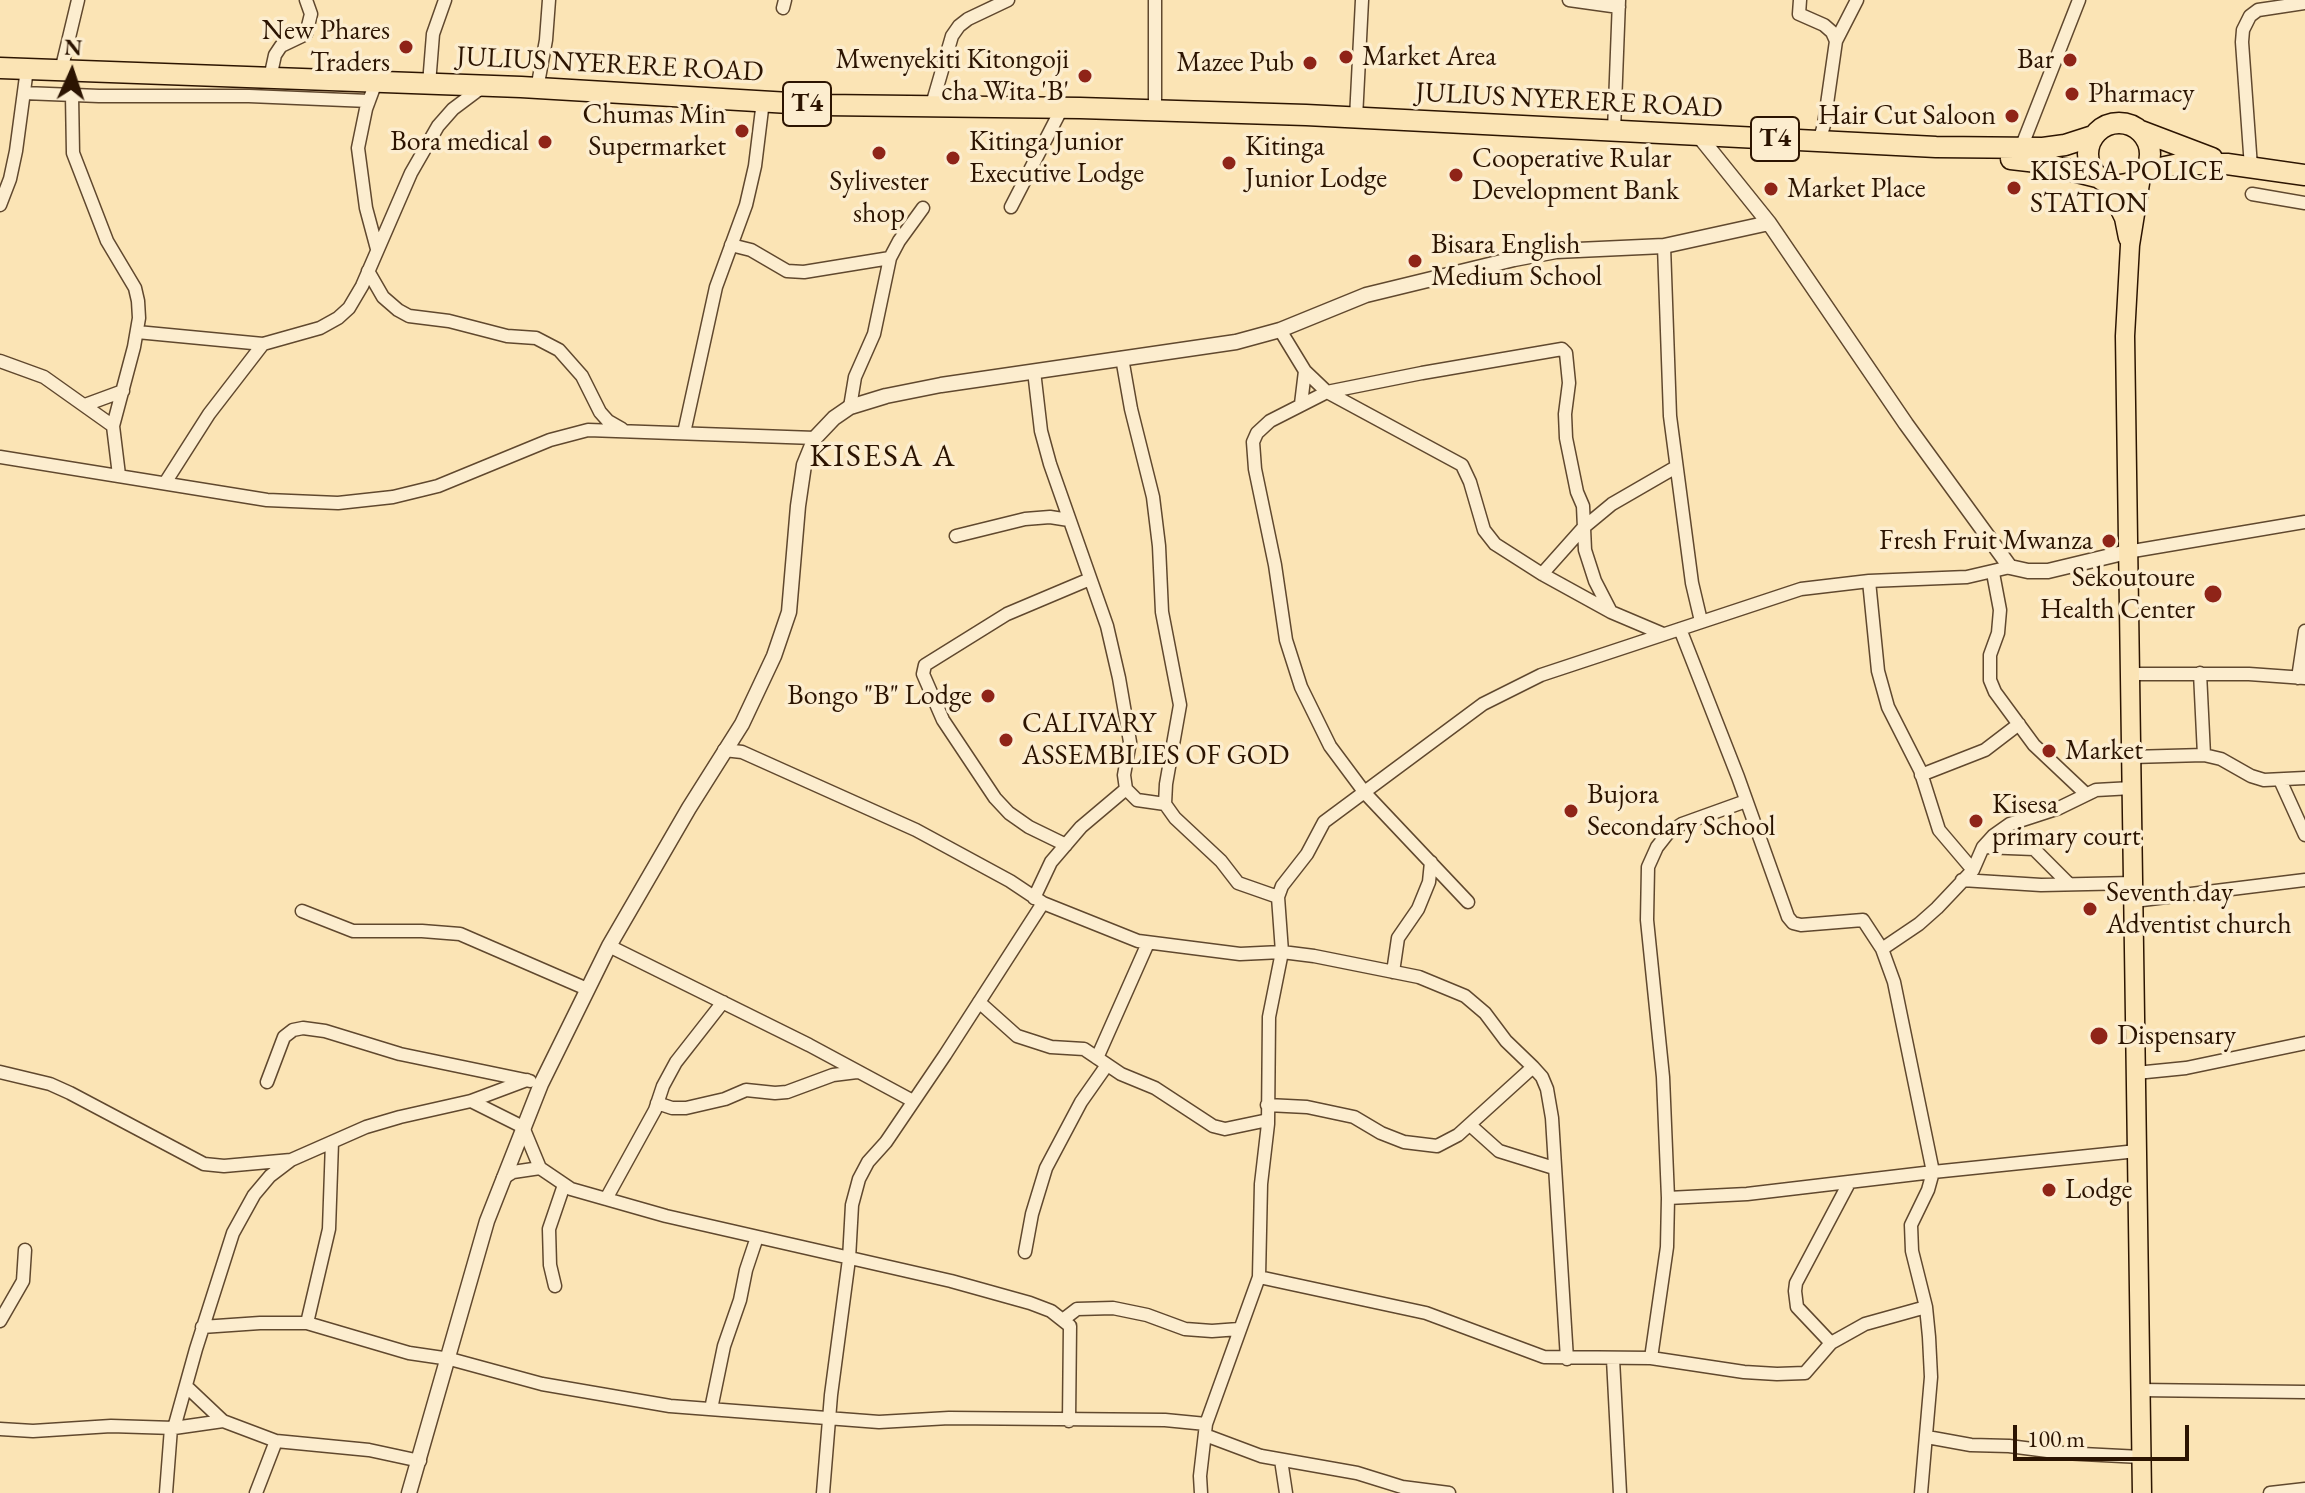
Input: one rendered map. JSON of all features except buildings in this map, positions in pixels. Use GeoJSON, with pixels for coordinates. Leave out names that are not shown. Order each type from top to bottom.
{"type":"FeatureCollection","features":[{"type":"Feature","properties":{"kind":"highway","name":"JULIUS NYERERE ROAD"},"geometry":{"type":"LineString","coordinates":[[0,68],[270,78],[373,92],[429,84],[931,108],[1062,108],[1356,118],[1936,147],[2065,145],[2093,136],[2100,128],[2121,122],[2227,164]]}},
{"type":"Feature","properties":{"kind":"highway"},"geometry":{"type":"LineString","coordinates":[[2141,131],[2151,150],[2144,174]]}},
{"type":"Feature","properties":{"kind":"highway"},"geometry":{"type":"LineString","coordinates":[[2093,136],[2088,157],[2102,180]]}},
{"type":"Feature","properties":{"kind":"highway","name":"JULIUS NYERERE ROAD"},"geometry":{"type":"LineString","coordinates":[[1936,147],[2037,162],[2118,185],[2179,164],[2227,164],[2305,175]]}},
{"type":"Feature","properties":{"kind":"main road"},"geometry":{"type":"LineString","coordinates":[[2142,1493],[2125,336],[2130,245],[2144,174]]}},
{"type":"Feature","properties":{"kind":"main road"},"geometry":{"type":"LineString","coordinates":[[2102,180],[2124,218],[2130,245]]}},
{"type":"Feature","properties":{"kind":"street"},"geometry":{"type":"LineString","coordinates":[[61,71],[78,0]]}},
{"type":"Feature","properties":{"kind":"street"},"geometry":{"type":"LineString","coordinates":[[270,78],[275,55],[281,46],[306,34],[311,14],[306,0]]}},
{"type":"Feature","properties":{"kind":"street"},"geometry":{"type":"LineString","coordinates":[[429,84],[433,34],[445,0]]}},
{"type":"Feature","properties":{"kind":"street"},"geometry":{"type":"LineString","coordinates":[[537,89],[549,0]]}},
{"type":"Feature","properties":{"kind":"street"},"geometry":{"type":"LineString","coordinates":[[931,108],[952,36],[959,26],[1008,0]]}},
{"type":"Feature","properties":{"kind":"street"},"geometry":{"type":"LineString","coordinates":[[1155,0],[1155,111]]}},
{"type":"Feature","properties":{"kind":"street"},"geometry":{"type":"LineString","coordinates":[[1356,118],[1362,0]]}},
{"type":"Feature","properties":{"kind":"street"},"geometry":{"type":"LineString","coordinates":[[1569,0],[1619,4],[1614,131]]}},
{"type":"Feature","properties":{"kind":"street"},"geometry":{"type":"LineString","coordinates":[[1800,0],[1799,14],[1824,25],[1836,41]]}},
{"type":"Feature","properties":{"kind":"street"},"geometry":{"type":"LineString","coordinates":[[1819,141],[1836,41],[1857,0]]}},
{"type":"Feature","properties":{"kind":"street"},"geometry":{"type":"LineString","coordinates":[[2021,148],[2079,0]]}},
{"type":"Feature","properties":{"kind":"street"},"geometry":{"type":"LineString","coordinates":[[2251,167],[2243,30],[2257,5],[2305,3]]}},
{"type":"Feature","properties":{"kind":"street"},"geometry":{"type":"LineString","coordinates":[[0,205],[10,179],[27,69]]}},
{"type":"Feature","properties":{"kind":"street"},"geometry":{"type":"LineString","coordinates":[[137,332],[263,344],[320,328],[338,318],[349,308],[411,173],[438,126],[461,102],[483,86]]}},
{"type":"Feature","properties":{"kind":"street"},"geometry":{"type":"LineString","coordinates":[[24,93],[249,96],[373,92],[358,148],[366,208],[377,249]]}},
{"type":"Feature","properties":{"kind":"street"},"geometry":{"type":"LineString","coordinates":[[72,95],[73,153],[107,241],[135,288],[139,310],[137,332],[113,426],[119,475]]}},
{"type":"Feature","properties":{"kind":"street"},"geometry":{"type":"LineString","coordinates":[[684,433],[716,287],[746,205],[755,166],[763,101]]}},
{"type":"Feature","properties":{"kind":"street"},"geometry":{"type":"LineString","coordinates":[[1011,207],[1062,108]]}},
{"type":"Feature","properties":{"kind":"street"},"geometry":{"type":"LineString","coordinates":[[1699,136],[1769,223],[1906,424],[2010,567]]}},
{"type":"Feature","properties":{"kind":"street"},"geometry":{"type":"LineString","coordinates":[[2252,194],[2305,203]]}},
{"type":"Feature","properties":{"kind":"street"},"geometry":{"type":"LineString","coordinates":[[850,407],[855,377],[874,334],[890,258],[923,208]]}},
{"type":"Feature","properties":{"kind":"street"},"geometry":{"type":"LineString","coordinates":[[409,1493],[450,1359],[487,1221],[523,1127],[534,1082],[609,946],[763,684],[789,612],[804,465],[815,438],[834,418],[850,407],[941,385],[1236,342],[1280,330],[1366,295],[1514,259],[1556,251],[1664,246],[1769,223]]}},
{"type":"Feature","properties":{"kind":"street"},"geometry":{"type":"LineString","coordinates":[[731,245],[751,250],[787,271],[804,272],[890,258]]}},
{"type":"Feature","properties":{"kind":"street"},"geometry":{"type":"LineString","coordinates":[[1664,246],[1670,416],[1692,583],[1701,621]]}},
{"type":"Feature","properties":{"kind":"street"},"geometry":{"type":"LineString","coordinates":[[368,271],[383,297],[409,316],[449,321],[507,336],[536,338],[559,350],[582,376],[600,412],[623,430]]}},
{"type":"Feature","properties":{"kind":"street"},"geometry":{"type":"LineString","coordinates":[[1280,330],[1305,371],[1327,392],[1462,465],[1484,530],[1495,544],[1611,612],[1663,634]]}},
{"type":"Feature","properties":{"kind":"street"},"geometry":{"type":"LineString","coordinates":[[165,483],[209,414],[263,344]]}},
{"type":"Feature","properties":{"kind":"street"},"geometry":{"type":"LineString","coordinates":[[1468,902],[1365,793],[1330,746],[1301,687],[1286,640],[1253,453],[1257,433],[1270,421],[1327,392],[1562,349],[1566,353],[1569,383],[1566,438],[1577,492],[1583,506],[1585,550],[1611,612]]}},
{"type":"Feature","properties":{"kind":"street"},"geometry":{"type":"LineString","coordinates":[[1122,358],[1153,497],[1162,612],[1180,705],[1165,804],[1175,818],[1221,861],[1238,883],[1278,897]]}},
{"type":"Feature","properties":{"kind":"street"},"geometry":{"type":"LineString","coordinates":[[0,361],[44,377],[113,426]]}},
{"type":"Feature","properties":{"kind":"street"},"geometry":{"type":"LineString","coordinates":[[1034,371],[1041,431],[1110,639],[1130,742],[1124,775],[1126,789],[1137,800],[1165,804]]}},
{"type":"Feature","properties":{"kind":"street"},"geometry":{"type":"LineString","coordinates":[[1301,404],[1305,371]]}},
{"type":"Feature","properties":{"kind":"street"},"geometry":{"type":"LineString","coordinates":[[85,405],[123,391]]}},
{"type":"Feature","properties":{"kind":"street"},"geometry":{"type":"LineString","coordinates":[[0,457],[212,493],[304,503],[393,497],[461,478],[550,440],[588,430],[815,438]]}},
{"type":"Feature","properties":{"kind":"street"},"geometry":{"type":"LineString","coordinates":[[1542,574],[1583,528],[1612,504],[1676,467]]}},
{"type":"Feature","properties":{"kind":"street"},"geometry":{"type":"LineString","coordinates":[[1050,517],[1062,501]]}},
{"type":"Feature","properties":{"kind":"street"},"geometry":{"type":"LineString","coordinates":[[956,536],[1025,519],[1050,517],[1069,520]]}},
{"type":"Feature","properties":{"kind":"street"},"geometry":{"type":"LineString","coordinates":[[1201,1493],[1205,1429],[1259,1277],[1261,1184],[1268,1120],[1269,1017],[1282,952],[1278,897],[1324,822],[1483,704],[1510,689],[1594,655],[1801,589],[1869,581],[1967,577],[2010,567],[2048,571],[2127,552],[2304,519]]}},
{"type":"Feature","properties":{"kind":"street"},"geometry":{"type":"LineString","coordinates":[[1993,573],[2000,610],[1998,633],[1990,655],[1990,680],[1995,692],[2034,745],[2086,794]]}},
{"type":"Feature","properties":{"kind":"street"},"geometry":{"type":"LineString","coordinates":[[1066,845],[1029,827],[995,798],[943,720],[923,674],[925,665],[1007,614],[1090,579]]}},
{"type":"Feature","properties":{"kind":"street"},"geometry":{"type":"LineString","coordinates":[[1869,581],[1878,671],[1888,707],[1921,775],[1939,830],[1973,870]]}},
{"type":"Feature","properties":{"kind":"street"},"geometry":{"type":"LineString","coordinates":[[1680,629],[1788,917],[1793,923],[1801,925],[1863,920],[1882,949],[1894,982],[1933,1172],[1911,1225],[1912,1251],[1926,1307],[1931,1377],[1921,1493]]}},
{"type":"Feature","properties":{"kind":"street"},"geometry":{"type":"LineString","coordinates":[[2129,674],[2200,673],[2302,678],[2305,631]]}},
{"type":"Feature","properties":{"kind":"street"},"geometry":{"type":"LineString","coordinates":[[2200,673],[2204,755]]}},
{"type":"Feature","properties":{"kind":"street"},"geometry":{"type":"LineString","coordinates":[[1921,775],[1985,750],[2019,724]]}},
{"type":"Feature","properties":{"kind":"street"},"geometry":{"type":"LineString","coordinates":[[724,750],[742,752],[903,824],[1010,881],[1039,900],[1114,933],[1148,943],[1240,954],[1282,952],[1393,972],[1442,984],[1465,996],[1485,1013],[1506,1041],[1542,1077],[1547,1089],[1552,1118],[1567,1359]]}},
{"type":"Feature","properties":{"kind":"street"},"geometry":{"type":"LineString","coordinates":[[2131,757],[2204,755],[2221,759],[2251,776],[2280,780],[2305,778]]}},
{"type":"Feature","properties":{"kind":"street"},"geometry":{"type":"LineString","coordinates":[[2280,780],[2305,835]]}},
{"type":"Feature","properties":{"kind":"street"},"geometry":{"type":"LineString","coordinates":[[1882,949],[1919,924],[1973,870],[1983,847],[1993,836],[2010,824],[2059,808],[2096,790],[2132,788]]}},
{"type":"Feature","properties":{"kind":"street"},"geometry":{"type":"LineString","coordinates":[[823,1493],[849,1259],[852,1205],[859,1179],[979,1002],[1039,900],[1051,862],[1081,827],[1126,789]]}},
{"type":"Feature","properties":{"kind":"street"},"geometry":{"type":"LineString","coordinates":[[1651,1358],[1667,1247],[1668,1198],[1663,1077],[1647,920],[1648,867],[1668,833],[1682,824],[1746,801]]}},
{"type":"Feature","properties":{"kind":"street"},"geometry":{"type":"LineString","coordinates":[[1983,847],[2034,849],[2069,884]]}},
{"type":"Feature","properties":{"kind":"street"},"geometry":{"type":"LineString","coordinates":[[1393,972],[1398,938],[1418,909],[1429,882],[1431,862]]}},
{"type":"Feature","properties":{"kind":"street"},"geometry":{"type":"LineString","coordinates":[[1962,880],[2014,885],[2069,884],[2134,892],[2305,880]]}},
{"type":"Feature","properties":{"kind":"street"},"geometry":{"type":"LineString","coordinates":[[302,911],[353,931],[460,934],[587,989]]}},
{"type":"Feature","properties":{"kind":"street"},"geometry":{"type":"LineString","coordinates":[[1025,1252],[1032,1214],[1046,1168],[1102,1062],[1148,943]]}},
{"type":"Feature","properties":{"kind":"street"},"geometry":{"type":"LineString","coordinates":[[609,946],[913,1101]]}},
{"type":"Feature","properties":{"kind":"street"},"geometry":{"type":"LineString","coordinates":[[606,1199],[629,1161],[676,1062],[723,1002]]}},
{"type":"Feature","properties":{"kind":"street"},"geometry":{"type":"LineString","coordinates":[[979,1002],[1017,1036],[1051,1047],[1079,1047],[1121,1074],[1155,1088],[1213,1126],[1225,1129],[1268,1120]]}},
{"type":"Feature","properties":{"kind":"street"},"geometry":{"type":"LineString","coordinates":[[267,1082],[284,1037],[293,1030],[303,1028],[325,1031],[400,1054],[534,1082]]}},
{"type":"Feature","properties":{"kind":"street"},"geometry":{"type":"LineString","coordinates":[[2136,1073],[2186,1068],[2305,1043]]}},
{"type":"Feature","properties":{"kind":"street"},"geometry":{"type":"LineString","coordinates":[[1267,1105],[1307,1107],[1354,1117],[1404,1142],[1437,1146],[1458,1135],[1533,1067]]}},
{"type":"Feature","properties":{"kind":"street"},"geometry":{"type":"LineString","coordinates":[[0,1072],[50,1084],[70,1093],[204,1164],[224,1166],[291,1160]]}},
{"type":"Feature","properties":{"kind":"street"},"geometry":{"type":"LineString","coordinates":[[657,1103],[686,1108],[725,1099],[746,1090],[787,1092],[833,1075],[857,1072]]}},
{"type":"Feature","properties":{"kind":"street"},"geometry":{"type":"LineString","coordinates":[[166,1493],[172,1428],[187,1387],[202,1327],[233,1233],[254,1195],[270,1176],[291,1160],[400,1117],[471,1101],[534,1082]]}},
{"type":"Feature","properties":{"kind":"street"},"geometry":{"type":"LineString","coordinates":[[471,1101],[523,1127],[540,1168],[564,1185],[606,1199],[757,1237],[951,1281],[1030,1303],[1064,1319],[1070,1326],[1069,1421]]}},
{"type":"Feature","properties":{"kind":"street"},"geometry":{"type":"LineString","coordinates":[[1470,1125],[1499,1151],[1554,1168]]}},
{"type":"Feature","properties":{"kind":"street"},"geometry":{"type":"LineString","coordinates":[[307,1323],[329,1229],[332,1142]]}},
{"type":"Feature","properties":{"kind":"street"},"geometry":{"type":"LineString","coordinates":[[1668,1198],[1747,1194],[2137,1151]]}},
{"type":"Feature","properties":{"kind":"street"},"geometry":{"type":"LineString","coordinates":[[503,1178],[513,1172],[540,1168]]}},
{"type":"Feature","properties":{"kind":"street"},"geometry":{"type":"LineString","coordinates":[[1831,1343],[1797,1307],[1795,1291],[1796,1283],[1849,1183]]}},
{"type":"Feature","properties":{"kind":"street"},"geometry":{"type":"LineString","coordinates":[[555,1286],[550,1265],[549,1229],[564,1185]]}},
{"type":"Feature","properties":{"kind":"street"},"geometry":{"type":"LineString","coordinates":[[711,1409],[724,1346],[757,1237]]}},
{"type":"Feature","properties":{"kind":"street"},"geometry":{"type":"LineString","coordinates":[[0,1321],[23,1281],[25,1250]]}},
{"type":"Feature","properties":{"kind":"street"},"geometry":{"type":"LineString","coordinates":[[1259,1277],[1426,1313],[1488,1334],[1527,1352],[1567,1359],[1651,1358],[1744,1372],[1794,1375],[1812,1368],[1831,1343],[1865,1324],[1926,1307]]}},
{"type":"Feature","properties":{"kind":"street"},"geometry":{"type":"LineString","coordinates":[[1064,1319],[1077,1309],[1113,1308],[1147,1315],[1185,1329],[1239,1329]]}},
{"type":"Feature","properties":{"kind":"street"},"geometry":{"type":"LineString","coordinates":[[202,1327],[307,1323],[409,1353],[450,1359],[542,1384],[594,1395],[711,1409],[879,1422],[949,1418],[1137,1419],[1205,1429],[1237,1449],[1281,1460],[1357,1473],[1402,1487],[1449,1493]]}},
{"type":"Feature","properties":{"kind":"street"},"geometry":{"type":"LineString","coordinates":[[1613,1359],[1620,1493]]}},
{"type":"Feature","properties":{"kind":"street"},"geometry":{"type":"LineString","coordinates":[[187,1387],[223,1421],[276,1441],[369,1450],[420,1461]]}},
{"type":"Feature","properties":{"kind":"street"},"geometry":{"type":"LineString","coordinates":[[2139,1390],[2305,1392]]}},
{"type":"Feature","properties":{"kind":"street"},"geometry":{"type":"LineString","coordinates":[[0,1429],[172,1428],[223,1421]]}},
{"type":"Feature","properties":{"kind":"street"},"geometry":{"type":"LineString","coordinates":[[1927,1437],[1971,1445],[2141,1457]]}},
{"type":"Feature","properties":{"kind":"street"},"geometry":{"type":"LineString","coordinates":[[256,1493],[276,1441]]}},
{"type":"Feature","properties":{"kind":"street"},"geometry":{"type":"LineString","coordinates":[[1281,1460],[1286,1493]]}},
{"type":"Feature","properties":{"kind":"street"},"geometry":{"type":"LineString","coordinates":[[2270,1493],[2305,1489]]}},
{"type":"Feature","properties":{"kind":"place","name":"New Phares Traders"},"geometry":{"type":"Point","coordinates":[406,47]}},
{"type":"Feature","properties":{"kind":"place","name":"Market Area"},"geometry":{"type":"Point","coordinates":[1346,57]}},
{"type":"Feature","properties":{"kind":"place","name":"Bar"},"geometry":{"type":"Point","coordinates":[2070,60]}},
{"type":"Feature","properties":{"kind":"place","name":"Mazee Pub"},"geometry":{"type":"Point","coordinates":[1310,63]}},
{"type":"Feature","properties":{"kind":"place","name":"Mwenyekiti Kitongoji cha Wita 'B'"},"geometry":{"type":"Point","coordinates":[1085,76]}},
{"type":"Feature","properties":{"kind":"place","name":"Pharmacy"},"geometry":{"type":"Point","coordinates":[2072,94]}},
{"type":"Feature","properties":{"kind":"place","name":"Hair Cut Saloon"},"geometry":{"type":"Point","coordinates":[2012,116]}},
{"type":"Feature","properties":{"kind":"place","name":"Chumas Min Supermarket"},"geometry":{"type":"Point","coordinates":[742,131]}},
{"type":"Feature","properties":{"kind":"place","name":"Bora medical"},"geometry":{"type":"Point","coordinates":[545,142]}},
{"type":"Feature","properties":{"kind":"place","name":"Sylivester shop"},"geometry":{"type":"Point","coordinates":[879,153]}},
{"type":"Feature","properties":{"kind":"place","name":"Kitinga Junior Executive Lodge"},"geometry":{"type":"Point","coordinates":[953,158]}},
{"type":"Feature","properties":{"kind":"place","name":"Kitinga Junior Lodge"},"geometry":{"type":"Point","coordinates":[1229,163]}},
{"type":"Feature","properties":{"kind":"place","name":"Cooperative Rular Development Bank"},"geometry":{"type":"Point","coordinates":[1456,175]}},
{"type":"Feature","properties":{"kind":"place","name":"KISESA POLICE STATION"},"geometry":{"type":"Point","coordinates":[2014,188]}},
{"type":"Feature","properties":{"kind":"place","name":"Market Place"},"geometry":{"type":"Point","coordinates":[1771,189]}},
{"type":"Feature","properties":{"kind":"place","name":"Bisara English Medium School"},"geometry":{"type":"Point","coordinates":[1415,261]}},
{"type":"Feature","properties":{"kind":"place","name":"Fresh Fruit Mwanza"},"geometry":{"type":"Point","coordinates":[2109,541]}},
{"type":"Feature","properties":{"kind":"place","name":"Sekoutoure Health Center"},"geometry":{"type":"Point","coordinates":[2213,594]}},
{"type":"Feature","properties":{"kind":"place","name":"Bongo \"B\" Lodge"},"geometry":{"type":"Point","coordinates":[988,696]}},
{"type":"Feature","properties":{"kind":"place","name":"CALIVARY ASSEMBLIES OF GOD"},"geometry":{"type":"Point","coordinates":[1006,740]}},
{"type":"Feature","properties":{"kind":"place","name":"Market"},"geometry":{"type":"Point","coordinates":[2049,751]}},
{"type":"Feature","properties":{"kind":"place","name":"Bujora Secondary School"},"geometry":{"type":"Point","coordinates":[1571,811]}},
{"type":"Feature","properties":{"kind":"place","name":"Kisesa primary court"},"geometry":{"type":"Point","coordinates":[1976,821]}},
{"type":"Feature","properties":{"kind":"place","name":"Seventh day Adventist church"},"geometry":{"type":"Point","coordinates":[2090,909]}},
{"type":"Feature","properties":{"kind":"place","name":"Dispensary"},"geometry":{"type":"Point","coordinates":[2099,1036]}},
{"type":"Feature","properties":{"kind":"place","name":"Lodge"},"geometry":{"type":"Point","coordinates":[2049,1190]}},
{"type":"Feature","properties":{"kind":"district","name":"KISESA A"},"geometry":{"type":"Point","coordinates":[883,457]}}]}
